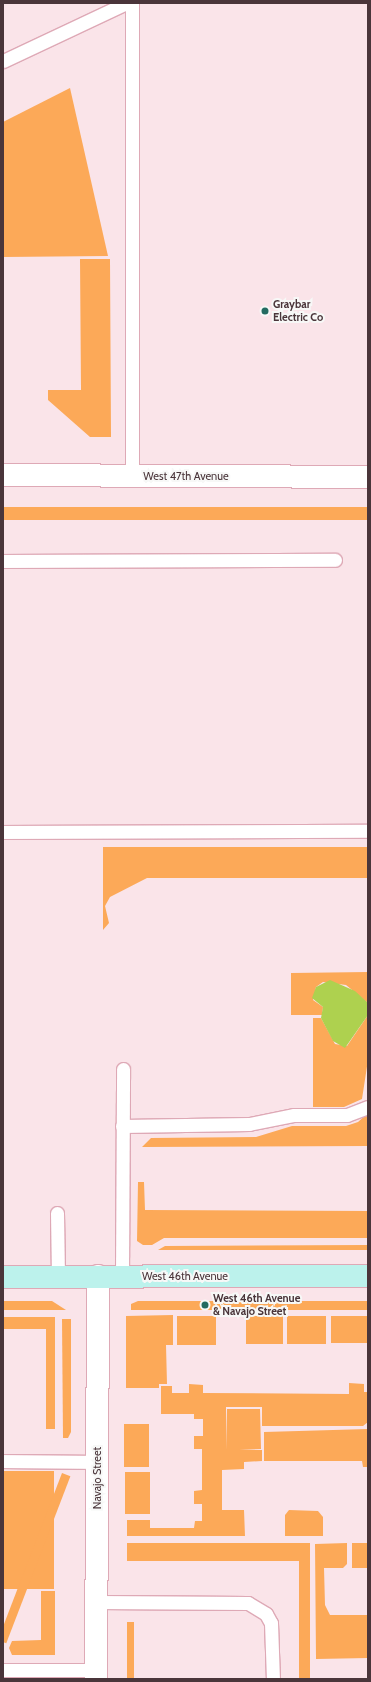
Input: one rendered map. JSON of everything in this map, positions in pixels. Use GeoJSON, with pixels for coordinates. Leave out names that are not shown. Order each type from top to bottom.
{"type":"FeatureCollection","features":[{"type":"Feature","properties":{"kind":"street","name":"West 47th Avenue"},"geometry":{"type":"LineString","coordinates":[[3,476],[368,477]]}},
{"type":"Feature","properties":{"kind":"street","name":"West 46th Avenue"},"geometry":{"type":"LineString","coordinates":[[3,1276],[368,1276]]}},
{"type":"Feature","properties":{"kind":"street","name":"Navajo Street"},"geometry":{"type":"LineString","coordinates":[[96,1674],[98,1276]]}},
{"type":"Feature","properties":{"kind":"lane"},"geometry":{"type":"LineString","coordinates":[[3,61],[126,3]]}},
{"type":"Feature","properties":{"kind":"lane"},"geometry":{"type":"LineString","coordinates":[[132,3],[132,476]]}},
{"type":"Feature","properties":{"kind":"lane"},"geometry":{"type":"LineString","coordinates":[[3,561],[335,560]]}},
{"type":"Feature","properties":{"kind":"lane"},"geometry":{"type":"LineString","coordinates":[[3,832],[368,831]]}},
{"type":"Feature","properties":{"kind":"lane"},"geometry":{"type":"LineString","coordinates":[[122,1276],[123,1069]]}},
{"type":"Feature","properties":{"kind":"lane"},"geometry":{"type":"LineString","coordinates":[[122,1126],[249,1124],[294,1116],[347,1115],[368,1107]]}},
{"type":"Feature","properties":{"kind":"lane"},"geometry":{"type":"LineString","coordinates":[[57,1213],[58,1276]]}},
{"type":"Feature","properties":{"kind":"lane"},"geometry":{"type":"LineString","coordinates":[[8,1462],[97,1462]]}},
{"type":"Feature","properties":{"kind":"lane"},"geometry":{"type":"LineString","coordinates":[[97,1602],[248,1603],[266,1614],[271,1623],[273,1679]]}},
{"type":"Feature","properties":{"kind":"lane"},"geometry":{"type":"LineString","coordinates":[[3,1670],[96,1674]]}},
{"type":"Feature","properties":{"kind":"shaded area"},"geometry":{"type":"Polygon","coordinates":[[[70,88],[108,256],[3,257],[3,122],[70,88]]]}},
{"type":"Feature","properties":{"kind":"shaded area"},"geometry":{"type":"Polygon","coordinates":[[[80,259],[110,259],[111,437],[90,437],[48,400],[48,390],[81,390],[80,259]]]}},
{"type":"Feature","properties":{"kind":"shaded area"},"geometry":{"type":"Polygon","coordinates":[[[3,507],[368,507],[368,520],[3,520],[3,507]]]}},
{"type":"Feature","properties":{"kind":"shaded area"},"geometry":{"type":"Polygon","coordinates":[[[103,847],[368,847],[368,878],[147,878],[110,897],[105,906],[109,923],[103,930],[103,847]]]}},
{"type":"Feature","properties":{"kind":"shaded area"},"geometry":{"type":"Polygon","coordinates":[[[368,972],[368,1003],[346,985],[323,982],[316,987],[313,1000],[323,1007],[322,1015],[291,1015],[291,973],[368,972]]]}},
{"type":"Feature","properties":{"kind":"shaded area"},"geometry":{"type":"Polygon","coordinates":[[[330,980],[355,991],[368,1003],[368,1015],[345,1048],[333,1041],[321,1018],[323,1007],[312,998],[316,987],[330,980]]]}},
{"type":"Feature","properties":{"kind":"shaded area"},"geometry":{"type":"Polygon","coordinates":[[[368,1015],[368,1060],[362,1099],[344,1107],[313,1107],[313,1018],[321,1018],[335,1044],[347,1046],[368,1015]]]}},
{"type":"Feature","properties":{"kind":"shaded area"},"geometry":{"type":"Polygon","coordinates":[[[368,1113],[368,1146],[142,1147],[151,1138],[256,1137],[292,1126],[346,1126],[358,1122],[368,1113]]]}},
{"type":"Feature","properties":{"kind":"shaded area"},"geometry":{"type":"Polygon","coordinates":[[[138,1182],[144,1182],[145,1210],[368,1211],[368,1238],[164,1238],[152,1245],[143,1245],[137,1241],[138,1182]]]}},
{"type":"Feature","properties":{"kind":"shaded area"},"geometry":{"type":"Polygon","coordinates":[[[368,1245],[368,1250],[158,1250],[165,1246],[368,1245]]]}},
{"type":"Feature","properties":{"kind":"shaded area"},"geometry":{"type":"Polygon","coordinates":[[[3,1301],[52,1301],[66,1310],[3,1310],[3,1301]]]}},
{"type":"Feature","properties":{"kind":"shaded area"},"geometry":{"type":"Polygon","coordinates":[[[138,1301],[368,1301],[368,1310],[131,1310],[131,1304],[138,1301]]]}},
{"type":"Feature","properties":{"kind":"shaded area"},"geometry":{"type":"Polygon","coordinates":[[[173,1315],[173,1345],[166,1345],[167,1384],[159,1384],[159,1388],[126,1388],[126,1316],[173,1315]]]}},
{"type":"Feature","properties":{"kind":"shaded area"},"geometry":{"type":"Polygon","coordinates":[[[177,1316],[216,1316],[216,1345],[177,1345],[177,1316]]]}},
{"type":"Feature","properties":{"kind":"shaded area"},"geometry":{"type":"Polygon","coordinates":[[[246,1316],[283,1316],[283,1344],[246,1344],[246,1316]]]}},
{"type":"Feature","properties":{"kind":"shaded area"},"geometry":{"type":"Polygon","coordinates":[[[287,1316],[326,1316],[326,1344],[287,1344],[287,1316]]]}},
{"type":"Feature","properties":{"kind":"shaded area"},"geometry":{"type":"Polygon","coordinates":[[[331,1316],[368,1316],[368,1343],[331,1343],[331,1316]]]}},
{"type":"Feature","properties":{"kind":"shaded area"},"geometry":{"type":"Polygon","coordinates":[[[3,1317],[55,1317],[55,1429],[46,1429],[46,1329],[3,1329],[3,1317]]]}},
{"type":"Feature","properties":{"kind":"shaded area"},"geometry":{"type":"Polygon","coordinates":[[[62,1319],[71,1319],[71,1432],[68,1438],[63,1438],[62,1319]]]}},
{"type":"Feature","properties":{"kind":"shaded area"},"geometry":{"type":"Polygon","coordinates":[[[349,1383],[364,1384],[364,1392],[368,1392],[368,1422],[363,1426],[262,1426],[262,1407],[226,1407],[226,1450],[227,1409],[260,1409],[261,1449],[239,1450],[262,1450],[262,1461],[244,1462],[244,1469],[222,1470],[222,1510],[244,1510],[245,1536],[127,1536],[127,1520],[150,1520],[150,1528],[194,1528],[195,1521],[202,1521],[202,1504],[194,1504],[194,1491],[202,1490],[202,1449],[194,1449],[194,1436],[203,1436],[203,1419],[194,1419],[194,1414],[161,1414],[161,1386],[172,1386],[172,1393],[189,1393],[189,1384],[203,1385],[203,1393],[349,1394],[349,1383]]]}},
{"type":"Feature","properties":{"kind":"shaded area"},"geometry":{"type":"Polygon","coordinates":[[[124,1424],[149,1424],[149,1467],[124,1467],[124,1424]]]}},
{"type":"Feature","properties":{"kind":"shaded area"},"geometry":{"type":"Polygon","coordinates":[[[368,1429],[368,1467],[363,1467],[362,1461],[264,1461],[264,1432],[368,1429]]]}},
{"type":"Feature","properties":{"kind":"shaded area"},"geometry":{"type":"Polygon","coordinates":[[[3,1471],[54,1471],[54,1589],[3,1589],[3,1471]]]}},
{"type":"Feature","properties":{"kind":"shaded area"},"geometry":{"type":"Polygon","coordinates":[[[125,1472],[150,1472],[150,1514],[125,1514],[125,1472]]]}},
{"type":"Feature","properties":{"kind":"shaded area"},"geometry":{"type":"Polygon","coordinates":[[[62,1473],[70,1476],[6,1643],[3,1642],[3,1627],[62,1473]]]}},
{"type":"Feature","properties":{"kind":"shaded area"},"geometry":{"type":"Polygon","coordinates":[[[289,1510],[318,1511],[323,1517],[323,1536],[285,1536],[285,1515],[289,1510]]]}},
{"type":"Feature","properties":{"kind":"shaded area"},"geometry":{"type":"Polygon","coordinates":[[[127,1543],[310,1543],[310,1679],[299,1679],[299,1561],[127,1561],[127,1543]]]}},
{"type":"Feature","properties":{"kind":"shaded area"},"geometry":{"type":"Polygon","coordinates":[[[347,1543],[347,1564],[343,1568],[324,1568],[325,1605],[330,1615],[368,1615],[368,1658],[316,1659],[315,1544],[347,1543]]]}},
{"type":"Feature","properties":{"kind":"shaded area"},"geometry":{"type":"Polygon","coordinates":[[[352,1543],[368,1543],[368,1568],[352,1568],[352,1543]]]}},
{"type":"Feature","properties":{"kind":"shaded area"},"geometry":{"type":"Polygon","coordinates":[[[41,1591],[55,1591],[55,1655],[12,1655],[9,1648],[12,1641],[41,1640],[41,1591]]]}},
{"type":"Feature","properties":{"kind":"shaded area"},"geometry":{"type":"Polygon","coordinates":[[[127,1622],[134,1622],[134,1679],[127,1679],[127,1622]]]}},
{"type":"Feature","properties":{"kind":"place","name":"Graybar Electric Co"},"geometry":{"type":"Point","coordinates":[265,311]}},
{"type":"Feature","properties":{"kind":"place","name":"West 46th Avenue & Navajo Street"},"geometry":{"type":"Point","coordinates":[205,1305]}}]}
